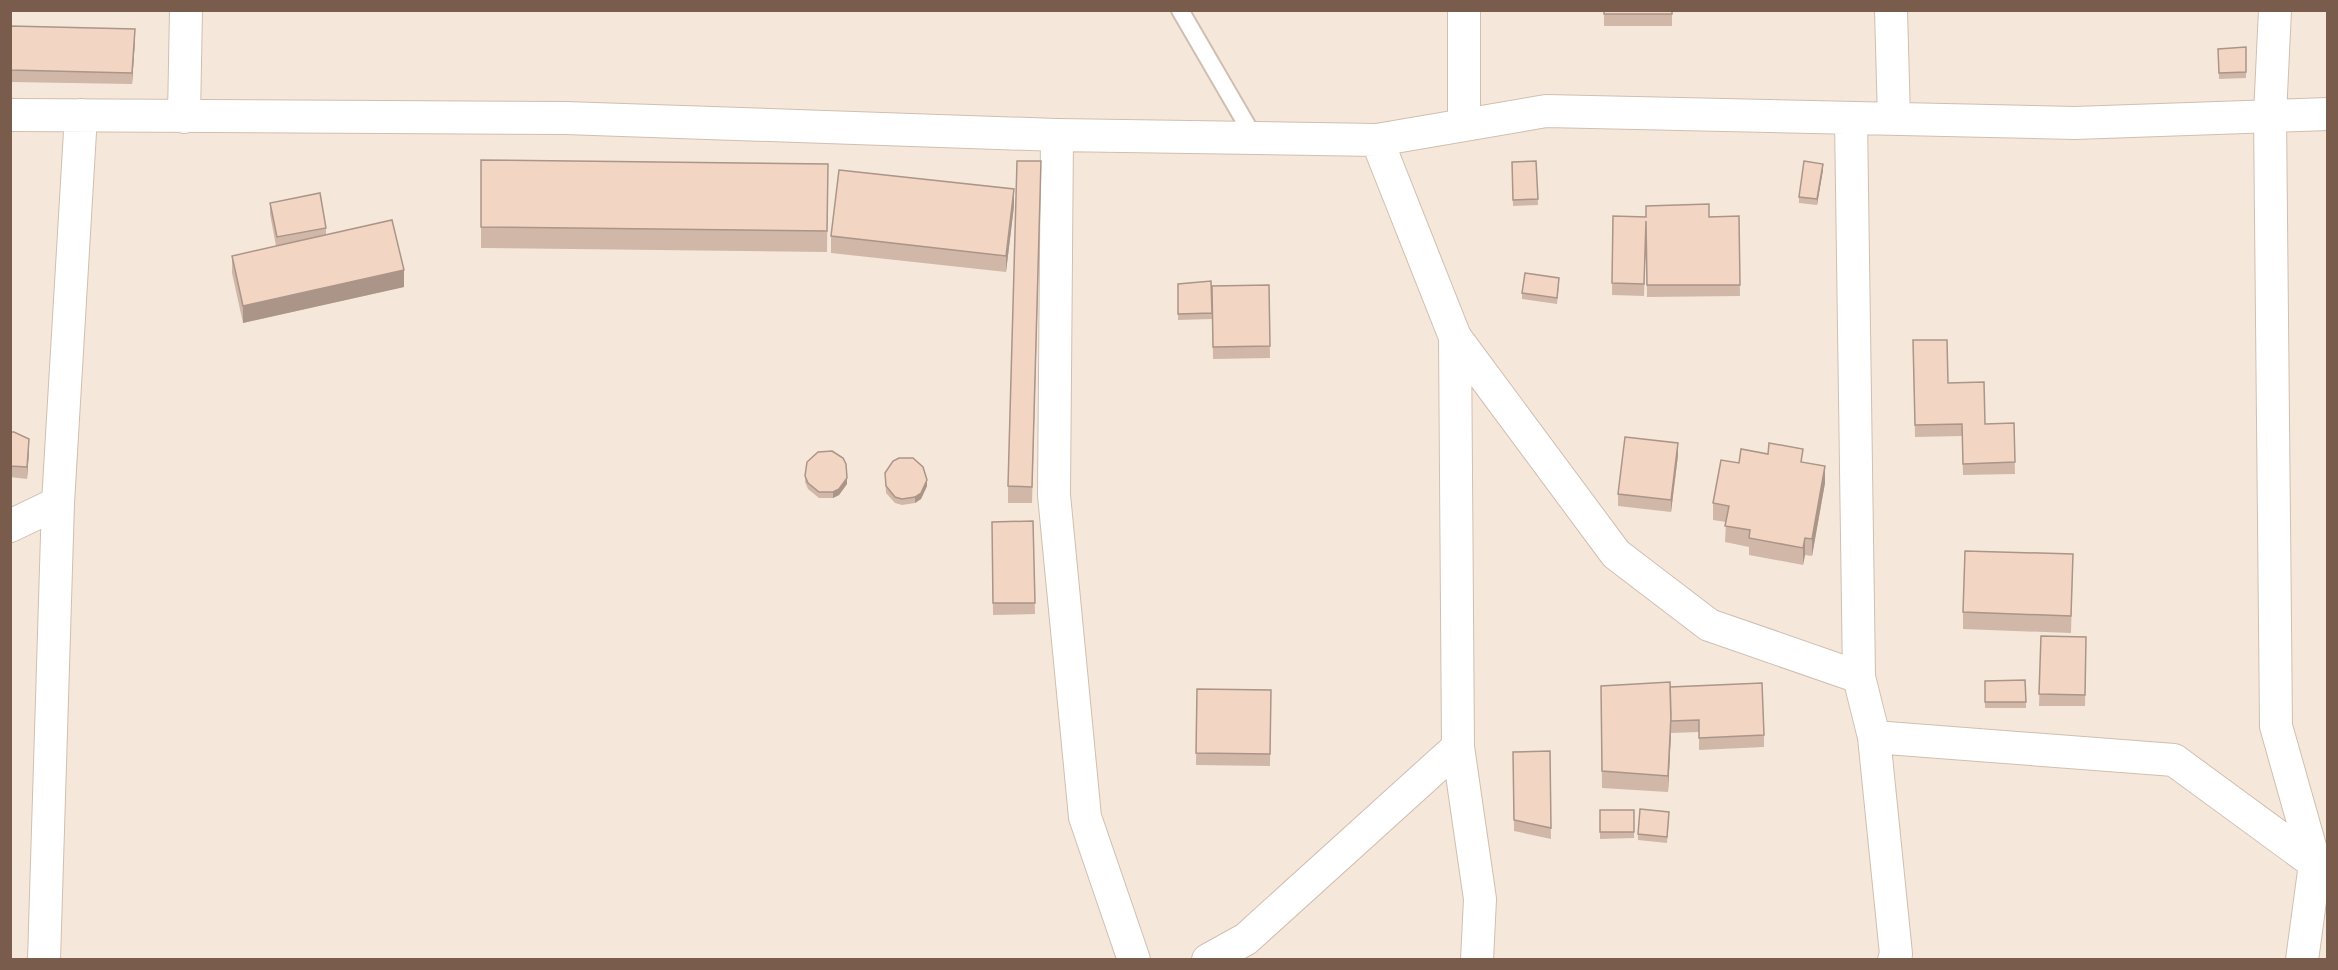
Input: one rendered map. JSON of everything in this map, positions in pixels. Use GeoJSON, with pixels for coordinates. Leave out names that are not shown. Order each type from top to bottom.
{"type":"FeatureCollection","features":[{"type":"Feature","properties":{"kind":"street"},"geometry":{"type":"LineString","coordinates":[[184,117],[186,10]]}},
{"type":"Feature","properties":{"kind":"street"},"geometry":{"type":"LineString","coordinates":[[1464,10],[1464,125]]}},
{"type":"Feature","properties":{"kind":"street"},"geometry":{"type":"LineString","coordinates":[[1892,10],[1894,119]]}},
{"type":"Feature","properties":{"kind":"street"},"geometry":{"type":"LineString","coordinates":[[2275,10],[2270,116],[2276,726],[2321,867],[2302,960]]}},
{"type":"Feature","properties":{"kind":"street"},"geometry":{"type":"LineString","coordinates":[[10,115],[565,118],[1057,135],[1377,141],[1546,111],[2075,123],[2328,114]]}},
{"type":"Feature","properties":{"kind":"street"},"geometry":{"type":"LineString","coordinates":[[44,960],[58,503],[81,115]]}},
{"type":"Feature","properties":{"kind":"street"},"geometry":{"type":"LineString","coordinates":[[1851,118],[1859,677],[1874,737],[1896,954],[1894,960]]}},
{"type":"Feature","properties":{"kind":"street"},"geometry":{"type":"LineString","coordinates":[[1057,135],[1054,495],[1085,817],[1134,960]]}},
{"type":"Feature","properties":{"kind":"street"},"geometry":{"type":"LineString","coordinates":[[1377,141],[1455,337],[1616,554],[1709,625],[1859,677]]}},
{"type":"Feature","properties":{"kind":"street"},"geometry":{"type":"LineString","coordinates":[[1455,337],[1458,747],[1480,899],[1477,960]]}},
{"type":"Feature","properties":{"kind":"street"},"geometry":{"type":"LineString","coordinates":[[10,526],[58,503]]}},
{"type":"Feature","properties":{"kind":"street"},"geometry":{"type":"LineString","coordinates":[[1874,737],[2174,760],[2321,867]]}},
{"type":"Feature","properties":{"kind":"street"},"geometry":{"type":"LineString","coordinates":[[1208,960],[1246,939],[1458,747]]}},
{"type":"Feature","properties":{"kind":"lane"},"geometry":{"type":"LineString","coordinates":[[1180,10],[1254,139]]}},
{"type":"Feature","properties":{"kind":"shaded area"},"geometry":{"type":"Polygon","coordinates":[[[11,11],[2327,11],[2327,959],[11,959],[11,11]]]}},
{"type":"Feature","properties":{"kind":"building"},"geometry":{"type":"Polygon","coordinates":[[[1604,10],[1672,10],[1672,14],[1604,14],[1604,10]]]}},
{"type":"Feature","properties":{"kind":"building"},"geometry":{"type":"Polygon","coordinates":[[[10,26],[135,29],[132,73],[10,70],[10,26]]]}},
{"type":"Feature","properties":{"kind":"building"},"geometry":{"type":"Polygon","coordinates":[[[2246,47],[2246,72],[2219,73],[2218,49],[2246,47]]]}},
{"type":"Feature","properties":{"kind":"building"},"geometry":{"type":"Polygon","coordinates":[[[481,160],[828,164],[827,231],[481,227],[481,160]]]}},
{"type":"Feature","properties":{"kind":"building"},"geometry":{"type":"Polygon","coordinates":[[[1017,161],[1041,161],[1032,487],[1008,486],[1017,161]]]}},
{"type":"Feature","properties":{"kind":"building"},"geometry":{"type":"Polygon","coordinates":[[[1536,161],[1538,199],[1513,200],[1512,162],[1536,161]]]}},
{"type":"Feature","properties":{"kind":"building"},"geometry":{"type":"Polygon","coordinates":[[[1804,161],[1823,164],[1817,199],[1799,197],[1804,161]]]}},
{"type":"Feature","properties":{"kind":"building"},"geometry":{"type":"Polygon","coordinates":[[[839,170],[1014,189],[1006,256],[831,236],[839,170]]]}},
{"type":"Feature","properties":{"kind":"building"},"geometry":{"type":"Polygon","coordinates":[[[320,193],[326,228],[277,237],[270,203],[320,193]]]}},
{"type":"Feature","properties":{"kind":"building"},"geometry":{"type":"Polygon","coordinates":[[[1709,204],[1709,217],[1739,216],[1740,285],[1647,285],[1646,221],[1644,284],[1612,283],[1613,216],[1646,217],[1646,206],[1709,204]]]}},
{"type":"Feature","properties":{"kind":"building"},"geometry":{"type":"Polygon","coordinates":[[[392,220],[404,270],[243,306],[232,256],[392,220]]]}},
{"type":"Feature","properties":{"kind":"building"},"geometry":{"type":"Polygon","coordinates":[[[1525,273],[1559,278],[1557,298],[1522,293],[1525,273]]]}},
{"type":"Feature","properties":{"kind":"building"},"geometry":{"type":"Polygon","coordinates":[[[1211,281],[1212,313],[1178,314],[1178,284],[1211,281]]]}},
{"type":"Feature","properties":{"kind":"building"},"geometry":{"type":"Polygon","coordinates":[[[1269,285],[1270,346],[1213,347],[1212,286],[1269,285]]]}},
{"type":"Feature","properties":{"kind":"building"},"geometry":{"type":"Polygon","coordinates":[[[1913,340],[1947,340],[1948,383],[1984,382],[1985,424],[2014,423],[2015,462],[1963,464],[1962,424],[1915,425],[1913,340]]]}},
{"type":"Feature","properties":{"kind":"building"},"geometry":{"type":"Polygon","coordinates":[[[10,432],[29,439],[27,467],[10,466],[10,432]]]}},
{"type":"Feature","properties":{"kind":"building"},"geometry":{"type":"Polygon","coordinates":[[[1625,437],[1678,443],[1671,500],[1618,494],[1625,437]]]}},
{"type":"Feature","properties":{"kind":"building"},"geometry":{"type":"Polygon","coordinates":[[[1769,443],[1803,449],[1801,462],[1825,466],[1812,539],[1805,538],[1803,548],[1749,538],[1750,530],[1725,526],[1729,506],[1713,503],[1721,460],[1739,463],[1741,449],[1768,454],[1769,443]]]}},
{"type":"Feature","properties":{"kind":"building"},"geometry":{"type":"Polygon","coordinates":[[[832,451],[843,458],[847,478],[839,489],[833,492],[819,492],[808,483],[805,476],[807,462],[818,452],[832,451]]]}},
{"type":"Feature","properties":{"kind":"building"},"geometry":{"type":"Polygon","coordinates":[[[899,458],[913,458],[923,467],[927,480],[921,493],[915,497],[902,499],[895,497],[886,486],[885,473],[893,461],[899,458]]]}},
{"type":"Feature","properties":{"kind":"building"},"geometry":{"type":"Polygon","coordinates":[[[1033,521],[1035,603],[993,603],[992,522],[1033,521]]]}},
{"type":"Feature","properties":{"kind":"building"},"geometry":{"type":"Polygon","coordinates":[[[1965,551],[2073,554],[2071,616],[1963,612],[1965,551]]]}},
{"type":"Feature","properties":{"kind":"building"},"geometry":{"type":"Polygon","coordinates":[[[2041,636],[2086,637],[2085,695],[2039,694],[2041,636]]]}},
{"type":"Feature","properties":{"kind":"building"},"geometry":{"type":"Polygon","coordinates":[[[2025,680],[2026,702],[1985,702],[1985,681],[2025,680]]]}},
{"type":"Feature","properties":{"kind":"building"},"geometry":{"type":"Polygon","coordinates":[[[1670,682],[1668,776],[1602,771],[1601,686],[1670,682]]]}},
{"type":"Feature","properties":{"kind":"building"},"geometry":{"type":"Polygon","coordinates":[[[1762,683],[1764,735],[1699,738],[1699,720],[1671,721],[1670,687],[1762,683]]]}},
{"type":"Feature","properties":{"kind":"building"},"geometry":{"type":"Polygon","coordinates":[[[1197,689],[1271,690],[1270,754],[1196,753],[1197,689]]]}},
{"type":"Feature","properties":{"kind":"building"},"geometry":{"type":"Polygon","coordinates":[[[1550,751],[1551,828],[1514,820],[1513,752],[1550,751]]]}},
{"type":"Feature","properties":{"kind":"building"},"geometry":{"type":"Polygon","coordinates":[[[1640,809],[1669,812],[1667,837],[1638,834],[1640,809]]]}},
{"type":"Feature","properties":{"kind":"building"},"geometry":{"type":"Polygon","coordinates":[[[1600,810],[1634,810],[1634,832],[1600,832],[1600,810]]]}}]}
